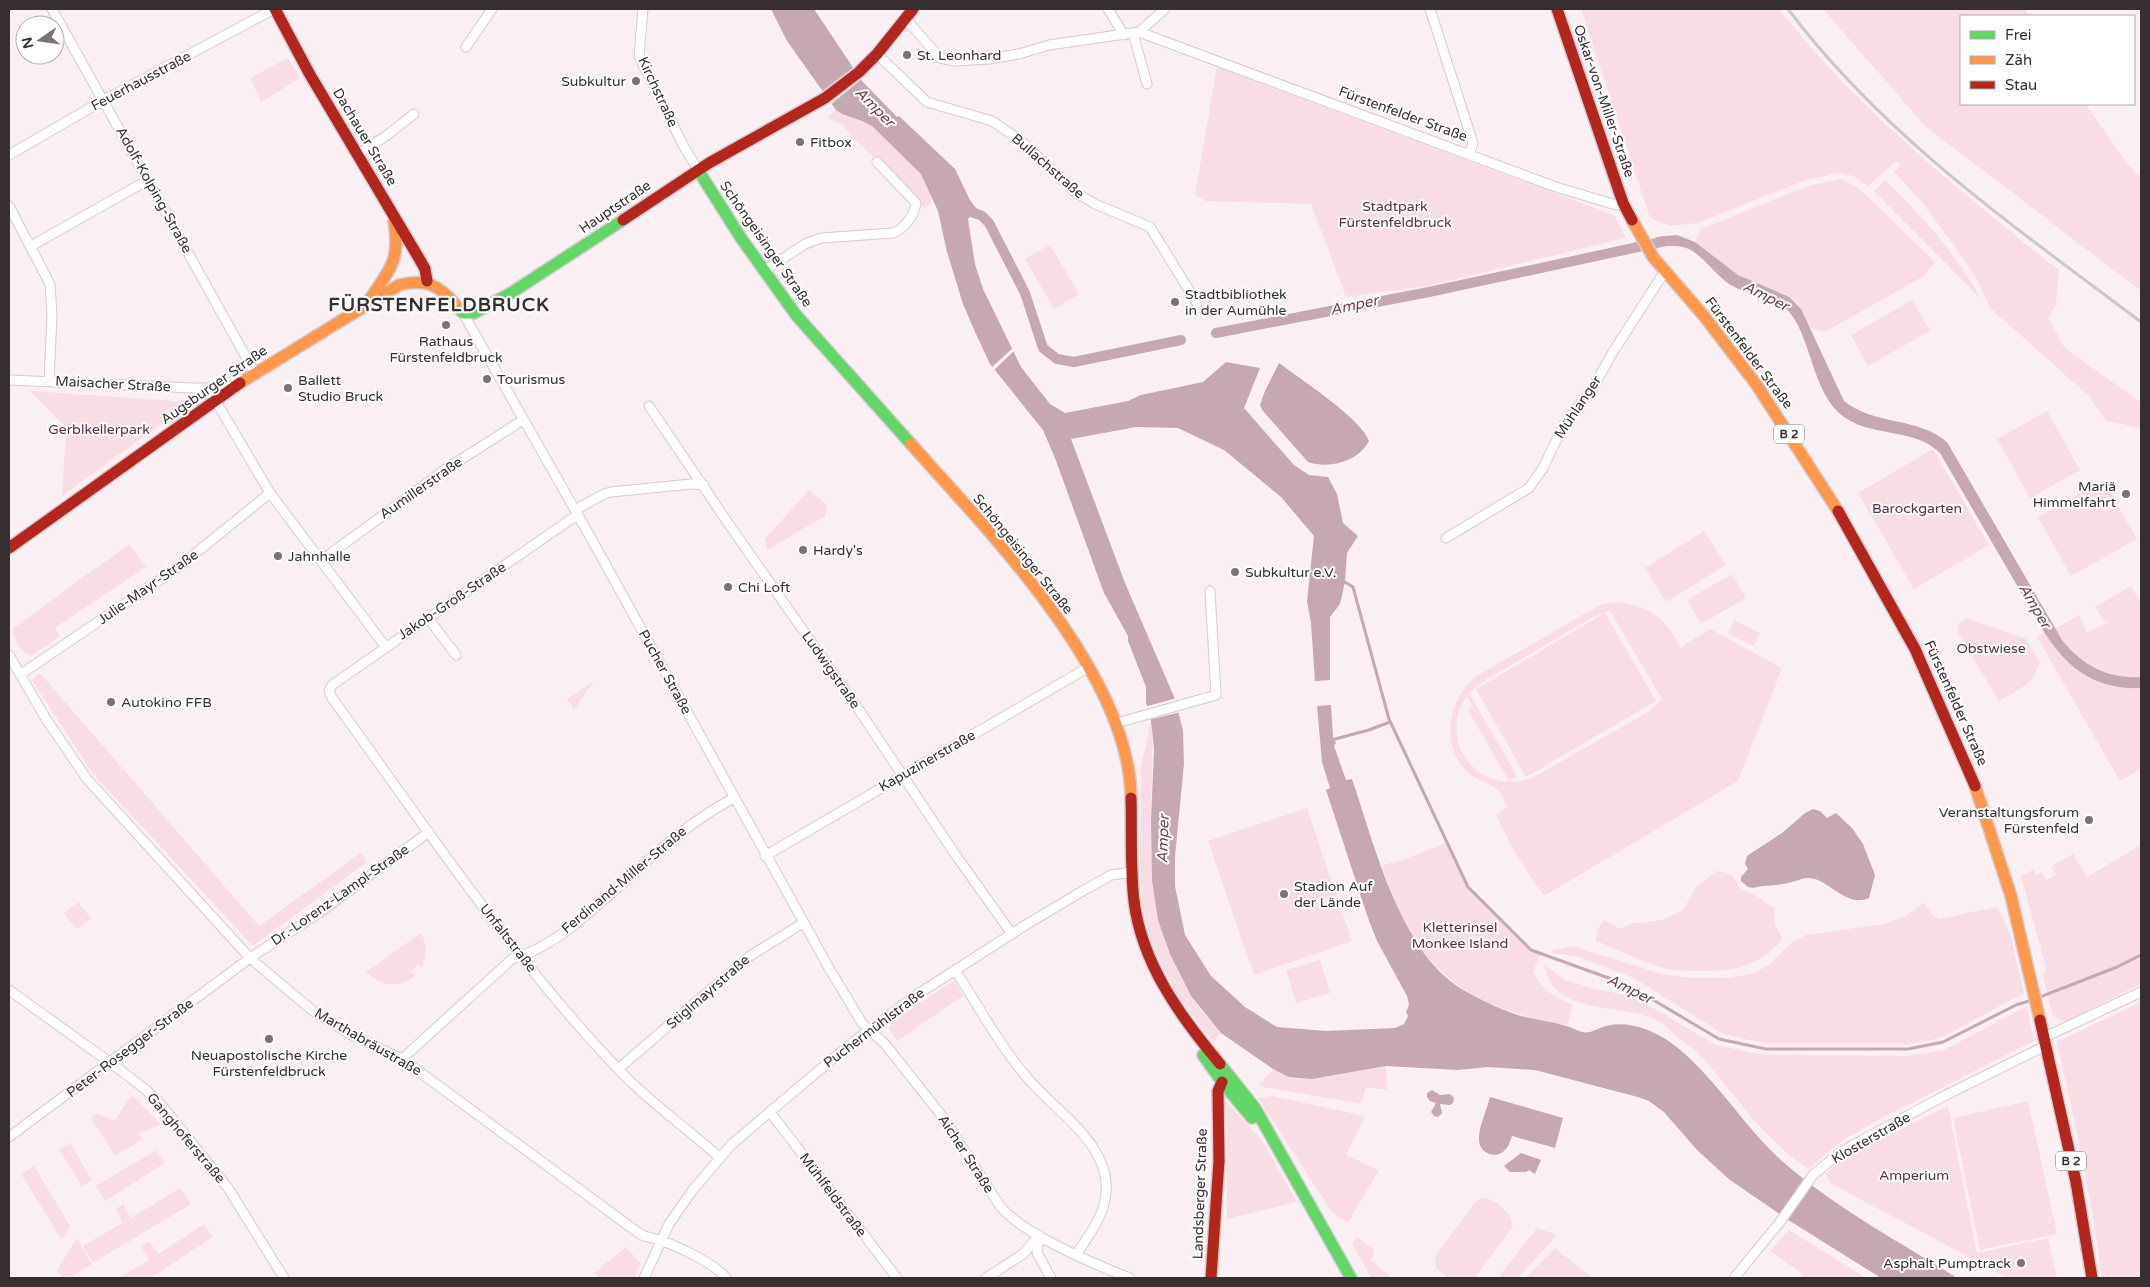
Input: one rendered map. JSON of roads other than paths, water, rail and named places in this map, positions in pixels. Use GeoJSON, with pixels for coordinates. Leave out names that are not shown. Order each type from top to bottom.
{"type":"FeatureCollection","features":[{"type":"Feature","properties":{"kind":"street","name":"Adolf-Kolping-Straße"},"geometry":{"type":"LineString","coordinates":[[52,9],[148,180],[251,375]]}},
{"type":"Feature","properties":{"kind":"street","name":"Feuerhausstraße"},"geometry":{"type":"LineString","coordinates":[[9,155],[104,100],[275,9]]}},
{"type":"Feature","properties":{"kind":"street","name":"Dachauer Straße"},"geometry":{"type":"LineString","coordinates":[[275,9],[324,98],[392,209],[425,269],[427,281]]}},
{"type":"Feature","properties":{"kind":"street"},"geometry":{"type":"LineString","coordinates":[[466,47],[492,9]]}},
{"type":"Feature","properties":{"kind":"street","name":"Kirchstraße"},"geometry":{"type":"LineString","coordinates":[[643,9],[639,56],[683,145],[698,170]]}},
{"type":"Feature","properties":{"kind":"street"},"geometry":{"type":"LineString","coordinates":[[1108,9],[1124,35]]}},
{"type":"Feature","properties":{"kind":"street"},"geometry":{"type":"LineString","coordinates":[[910,14],[940,58],[954,62],[989,59],[1020,54],[1049,45],[1136,33],[1165,9]]}},
{"type":"Feature","properties":{"kind":"street"},"geometry":{"type":"LineString","coordinates":[[1430,9],[1473,144],[1469,155]]}},
{"type":"Feature","properties":{"kind":"street","name":"Oskar-von-Miller-Straße"},"geometry":{"type":"LineString","coordinates":[[1557,9],[1623,203]]}},
{"type":"Feature","properties":{"kind":"street","name":"Hauptstraße"},"geometry":{"type":"LineString","coordinates":[[463,313],[474,313],[511,293],[698,170],[825,98],[859,72],[877,54],[910,14]]}},
{"type":"Feature","properties":{"kind":"street"},"geometry":{"type":"LineString","coordinates":[[1136,33],[1147,84]]}},
{"type":"Feature","properties":{"kind":"street","name":"Fürstenfelder Straße"},"geometry":{"type":"LineString","coordinates":[[1136,33],[1556,187],[1616,205],[1623,203],[1653,256],[1704,316],[1761,392],[1832,502],[1908,634],[1975,784],[2011,896],[2046,1041],[2076,1182],[2092,1278]]}},
{"type":"Feature","properties":{"kind":"street","name":"Bullachstraße"},"geometry":{"type":"LineString","coordinates":[[877,54],[907,80],[927,102],[992,121],[1020,140],[1075,192],[1095,204],[1150,227],[1197,303]]}},
{"type":"Feature","properties":{"kind":"street"},"geometry":{"type":"LineString","coordinates":[[358,154],[386,136],[414,114]]}},
{"type":"Feature","properties":{"kind":"street"},"geometry":{"type":"LineString","coordinates":[[764,271],[805,244],[821,238],[893,233],[901,230],[915,212],[916,203],[877,162]]}},
{"type":"Feature","properties":{"kind":"street","name":"Schöngeisinger Straße"},"geometry":{"type":"LineString","coordinates":[[698,170],[764,271],[818,341],[1001,547],[1070,636],[1089,667],[1117,723],[1130,775],[1134,901],[1143,940],[1161,982],[1207,1062],[1274,1143]]}},
{"type":"Feature","properties":{"kind":"street"},"geometry":{"type":"LineString","coordinates":[[31,246],[148,180]]}},
{"type":"Feature","properties":{"kind":"street"},"geometry":{"type":"LineString","coordinates":[[9,206],[50,284],[52,316],[49,380]]}},
{"type":"Feature","properties":{"kind":"street","name":"Augsburger Straße"},"geometry":{"type":"LineString","coordinates":[[367,304],[378,286],[387,276],[396,259],[398,241],[392,209]]}},
{"type":"Feature","properties":{"kind":"street","name":"Mühlanger"},"geometry":{"type":"LineString","coordinates":[[1446,538],[1530,488],[1543,468],[1561,429],[1591,391],[1613,352],[1665,271]]}},
{"type":"Feature","properties":{"kind":"street","name":"Augsburger Straße"},"geometry":{"type":"LineString","coordinates":[[9,548],[251,375],[399,285],[418,280],[427,281]]}},
{"type":"Feature","properties":{"kind":"street"},"geometry":{"type":"LineString","coordinates":[[427,281],[442,290],[463,313]]}},
{"type":"Feature","properties":{"kind":"street","name":"Pucher Straße"},"geometry":{"type":"LineString","coordinates":[[463,313],[576,513],[765,856],[858,1017],[870,1029]]}},
{"type":"Feature","properties":{"kind":"street","name":"Maisacher Straße"},"geometry":{"type":"LineString","coordinates":[[9,380],[49,380],[208,388],[251,375]]}},
{"type":"Feature","properties":{"kind":"street"},"geometry":{"type":"LineString","coordinates":[[208,388],[270,493],[385,646]]}},
{"type":"Feature","properties":{"kind":"street","name":"Ludwigstraße"},"geometry":{"type":"LineString","coordinates":[[649,406],[1012,934]]}},
{"type":"Feature","properties":{"kind":"street","name":"Aumillerstraße"},"geometry":{"type":"LineString","coordinates":[[322,560],[446,470],[523,420]]}},
{"type":"Feature","properties":{"kind":"street","name":"Jakob-Groß-Straße"},"geometry":{"type":"LineString","coordinates":[[329,691],[332,685],[385,646],[428,618],[604,494],[691,484],[704,486]]}},
{"type":"Feature","properties":{"kind":"street","name":"Julie-Mayr-Straße"},"geometry":{"type":"LineString","coordinates":[[21,674],[176,568],[270,493]]}},
{"type":"Feature","properties":{"kind":"street"},"geometry":{"type":"LineString","coordinates":[[1117,723],[1216,695],[1210,591]]}},
{"type":"Feature","properties":{"kind":"street"},"geometry":{"type":"LineString","coordinates":[[428,618],[456,655]]}},
{"type":"Feature","properties":{"kind":"street","name":"Marthabräustraße"},"geometry":{"type":"LineString","coordinates":[[9,654],[46,719],[87,779],[250,958],[324,1018],[350,1034],[402,1059],[640,1234],[661,1240],[708,1264],[726,1278]]}},
{"type":"Feature","properties":{"kind":"street","name":"Kapuzinerstraße"},"geometry":{"type":"LineString","coordinates":[[765,856],[1089,667]]}},
{"type":"Feature","properties":{"kind":"street","name":"Unfaltstraße"},"geometry":{"type":"LineString","coordinates":[[329,691],[332,698],[472,892],[522,956],[618,1069],[719,1157]]}},
{"type":"Feature","properties":{"kind":"street","name":"Ferdinand-Miller-Straße"},"geometry":{"type":"LineString","coordinates":[[402,1059],[512,959],[531,952],[579,920],[696,820],[734,798]]}},
{"type":"Feature","properties":{"kind":"street","name":"Dr.-Lorenz-Lampl-Straße"},"geometry":{"type":"LineString","coordinates":[[250,958],[319,913],[429,832]]}},
{"type":"Feature","properties":{"kind":"street","name":"Puchermühlstraße"},"geometry":{"type":"LineString","coordinates":[[644,1278],[661,1240],[678,1209],[719,1157],[770,1112],[870,1029],[918,994],[1012,934],[1111,875],[1132,872]]}},
{"type":"Feature","properties":{"kind":"street","name":"Stiglmayrstraße"},"geometry":{"type":"LineString","coordinates":[[618,1069],[755,952],[804,923]]}},
{"type":"Feature","properties":{"kind":"street","name":"Peter-Rosegger-Straße"},"geometry":{"type":"LineString","coordinates":[[9,1137],[250,958]]}},
{"type":"Feature","properties":{"kind":"street"},"geometry":{"type":"LineString","coordinates":[[955,970],[1025,1076],[1098,1154],[1105,1171],[1106,1198],[1100,1217],[1077,1254]]}},
{"type":"Feature","properties":{"kind":"street","name":"Ganghoferstraße"},"geometry":{"type":"LineString","coordinates":[[9,990],[146,1090],[202,1153],[228,1188],[284,1278]]}},
{"type":"Feature","properties":{"kind":"street","name":"Klosterstraße"},"geometry":{"type":"LineString","coordinates":[[1734,1278],[1784,1217],[1816,1172],[1852,1145],[2141,992]]}},
{"type":"Feature","properties":{"kind":"street","name":"Schöngeisinger Straße"},"geometry":{"type":"LineString","coordinates":[[1185,1022],[1255,1108],[1351,1278]]}},
{"type":"Feature","properties":{"kind":"street","name":"Aicher Straße"},"geometry":{"type":"LineString","coordinates":[[870,1029],[885,1044],[926,1095],[1002,1210],[1015,1221],[1039,1236],[1130,1278]]}},
{"type":"Feature","properties":{"kind":"street","name":"Landsberger Straße"},"geometry":{"type":"LineString","coordinates":[[1211,1278],[1220,1161],[1218,1091],[1222,1082]]}},
{"type":"Feature","properties":{"kind":"street","name":"Mühlfeldstraße"},"geometry":{"type":"LineString","coordinates":[[770,1112],[897,1278]]}},
{"type":"Feature","properties":{"kind":"street"},"geometry":{"type":"LineString","coordinates":[[986,1278],[1023,1254],[1039,1236]]}},
{"type":"Feature","properties":{"kind":"street"},"geometry":{"type":"LineString","coordinates":[[1039,1236],[1037,1253],[1051,1278]]}},
{"type":"Feature","properties":{"kind":"water"},"geometry":{"type":"Polygon","coordinates":[[[771,9],[814,9],[862,81],[897,117],[899,116],[955,169],[970,200],[982,216],[977,219],[970,217],[968,219],[975,264],[983,289],[1021,367],[1050,404],[1065,413],[1128,401],[1141,395],[1203,382],[1226,362],[1260,368],[1244,408],[1294,465],[1309,475],[1328,477],[1337,494],[1343,523],[1358,536],[1347,553],[1345,582],[1340,604],[1330,617],[1330,680],[1315,681],[1311,623],[1307,601],[1314,536],[1281,497],[1224,450],[1178,428],[1136,427],[1071,439],[1125,583],[1175,699],[1183,731],[1184,764],[1175,856],[1175,886],[1185,935],[1211,976],[1245,1007],[1277,1027],[1326,1031],[1395,1028],[1404,1024],[1408,1016],[1406,1012],[1409,1005],[1407,996],[1377,941],[1326,790],[1330,788],[1322,762],[1317,706],[1331,705],[1333,737],[1336,743],[1334,746],[1346,780],[1352,779],[1370,836],[1393,898],[1424,953],[1444,976],[1467,992],[1503,1010],[1525,1017],[1585,1032],[1591,1032],[1614,1024],[1631,1025],[1648,1030],[1670,1042],[1686,1055],[1714,1084],[1768,1147],[1802,1178],[1867,1223],[1957,1278],[1881,1278],[1790,1221],[1730,1180],[1697,1150],[1664,1112],[1649,1101],[1638,1097],[1535,1070],[1488,1067],[1458,1070],[1386,1066],[1312,1079],[1289,1077],[1273,1069],[1221,1033],[1191,996],[1170,954],[1158,920],[1152,880],[1151,821],[1154,749],[1151,721],[1146,702],[1146,687],[1128,641],[1128,636],[1104,593],[1043,430],[990,364],[963,304],[947,252],[938,211],[921,174],[872,126],[836,110],[787,41],[771,9]]]}},
{"type":"Feature","properties":{"kind":"water"},"geometry":{"type":"Polygon","coordinates":[[[1677,235],[1695,242],[1738,275],[1789,297],[1801,309],[1844,401],[1856,409],[1869,414],[1922,428],[1947,442],[2062,640],[2079,657],[2097,669],[2118,676],[2141,677],[2141,688],[2125,688],[2096,681],[2073,667],[2044,632],[1940,453],[1917,439],[1863,426],[1839,413],[1823,391],[1803,337],[1791,314],[1771,300],[1729,284],[1700,256],[1689,249],[1679,246],[1662,246],[1656,237],[1677,235]]]}},
{"type":"Feature","properties":{"kind":"water"},"geometry":{"type":"Polygon","coordinates":[[[1279,363],[1343,411],[1364,432],[1369,441],[1358,454],[1350,459],[1334,464],[1325,465],[1308,462],[1263,411],[1260,405],[1279,363]]]}},
{"type":"Feature","properties":{"kind":"water"},"geometry":{"type":"Polygon","coordinates":[[[1813,809],[1820,811],[1827,818],[1836,813],[1852,828],[1863,844],[1875,875],[1869,898],[1854,900],[1847,898],[1822,882],[1811,878],[1753,888],[1748,887],[1741,881],[1741,877],[1748,869],[1745,864],[1747,856],[1782,833],[1805,813],[1813,809]]]}},
{"type":"Feature","properties":{"kind":"water"},"geometry":{"type":"Polygon","coordinates":[[[1432,1090],[1440,1095],[1450,1094],[1454,1098],[1453,1103],[1450,1105],[1440,1104],[1442,1113],[1438,1117],[1434,1116],[1431,1112],[1436,1103],[1430,1101],[1427,1097],[1427,1093],[1432,1090]]]}},
{"type":"Feature","properties":{"kind":"water"},"geometry":{"type":"Polygon","coordinates":[[[1490,1097],[1563,1118],[1555,1148],[1512,1136],[1508,1147],[1501,1153],[1493,1155],[1485,1152],[1480,1145],[1479,1135],[1490,1097]]]}},
{"type":"Feature","properties":{"kind":"water"},"geometry":{"type":"Polygon","coordinates":[[[1521,1153],[1541,1160],[1535,1174],[1529,1170],[1526,1172],[1510,1172],[1504,1166],[1521,1153]]]}},
{"type":"Feature","properties":{"kind":"waterway","name":"Amper"},"geometry":{"type":"LineString","coordinates":[[970,211],[982,216],[989,223],[1025,293],[1043,348],[1057,359],[1074,362],[1181,340]]}},
{"type":"Feature","properties":{"kind":"waterway","name":"Amper"},"geometry":{"type":"LineString","coordinates":[[1216,333],[1429,292],[1673,241]]}},
{"type":"Feature","properties":{"kind":"waterway","name":"Amper"},"geometry":{"type":"LineString","coordinates":[[1343,581],[1353,587],[1389,719],[1468,887],[1531,950],[1628,985],[1719,1039],[1766,1049],[1908,1049],[1943,1042],[2016,1005],[2032,1000]]}},
{"type":"Feature","properties":{"kind":"waterway"},"geometry":{"type":"LineString","coordinates":[[1335,739],[1390,722]]}},
{"type":"Feature","properties":{"kind":"waterway","name":"Amper"},"geometry":{"type":"LineString","coordinates":[[2040,997],[2117,967],[2141,955]]}},
{"type":"Feature","properties":{"kind":"railway"},"geometry":{"type":"LineString","coordinates":[[1788,9],[1866,99],[1909,139],[1999,215],[2141,322]]}},
{"type":"Feature","properties":{"kind":"place","name":"St. Leonhard"},"geometry":{"type":"Point","coordinates":[907,55]}},
{"type":"Feature","properties":{"kind":"place","name":"Subkultur"},"geometry":{"type":"Point","coordinates":[636,81]}},
{"type":"Feature","properties":{"kind":"place","name":"Fitbox"},"geometry":{"type":"Point","coordinates":[800,142]}},
{"type":"Feature","properties":{"kind":"place","name":"Stadtbibliothek in der Aumühle"},"geometry":{"type":"Point","coordinates":[1175,302]}},
{"type":"Feature","properties":{"kind":"place","name":"Rathaus Fürstenfeldbruck"},"geometry":{"type":"Point","coordinates":[446,325]}},
{"type":"Feature","properties":{"kind":"place","name":"Tourismus"},"geometry":{"type":"Point","coordinates":[487,379]}},
{"type":"Feature","properties":{"kind":"place","name":"Ballett Studio Bruck"},"geometry":{"type":"Point","coordinates":[288,388]}},
{"type":"Feature","properties":{"kind":"place","name":"Mariä Himmelfahrt"},"geometry":{"type":"Point","coordinates":[2126,494]}},
{"type":"Feature","properties":{"kind":"place","name":"Hardy's"},"geometry":{"type":"Point","coordinates":[803,550]}},
{"type":"Feature","properties":{"kind":"place","name":"Jahnhalle"},"geometry":{"type":"Point","coordinates":[278,556]}},
{"type":"Feature","properties":{"kind":"place","name":"Subkultur e.V."},"geometry":{"type":"Point","coordinates":[1235,572]}},
{"type":"Feature","properties":{"kind":"place","name":"Chi Loft"},"geometry":{"type":"Point","coordinates":[728,587]}},
{"type":"Feature","properties":{"kind":"place","name":"Autokino FFB"},"geometry":{"type":"Point","coordinates":[111,702]}},
{"type":"Feature","properties":{"kind":"place","name":"Veranstaltungsforum Fürstenfeld"},"geometry":{"type":"Point","coordinates":[2089,820]}},
{"type":"Feature","properties":{"kind":"place","name":"Stadion Auf der Lände"},"geometry":{"type":"Point","coordinates":[1284,894]}},
{"type":"Feature","properties":{"kind":"place","name":"Neuapostolische Kirche Fürstenfeldbruck"},"geometry":{"type":"Point","coordinates":[269,1039]}},
{"type":"Feature","properties":{"kind":"place","name":"Asphalt Pumptrack"},"geometry":{"type":"Point","coordinates":[2021,1263]}},
{"type":"Feature","properties":{"kind":"district","name":"FÜRSTENFELDBRUCK"},"geometry":{"type":"Point","coordinates":[439,305]}},
{"type":"Feature","properties":{"kind":"park label","name":"Stadtpark Fürstenfeldbruck"},"geometry":{"type":"Point","coordinates":[1395,214]}},
{"type":"Feature","properties":{"kind":"park label","name":"Gerblkellerpark"},"geometry":{"type":"Point","coordinates":[99,429]}},
{"type":"Feature","properties":{"kind":"park label","name":"Barockgarten"},"geometry":{"type":"Point","coordinates":[1917,508]}},
{"type":"Feature","properties":{"kind":"park label","name":"Obstwiese"},"geometry":{"type":"Point","coordinates":[1991,648]}},
{"type":"Feature","properties":{"kind":"park label","name":"Kletterinsel Monkee Island"},"geometry":{"type":"Point","coordinates":[1460,936]}},
{"type":"Feature","properties":{"kind":"park label","name":"Amperium"},"geometry":{"type":"Point","coordinates":[1914,1175]}}]}
